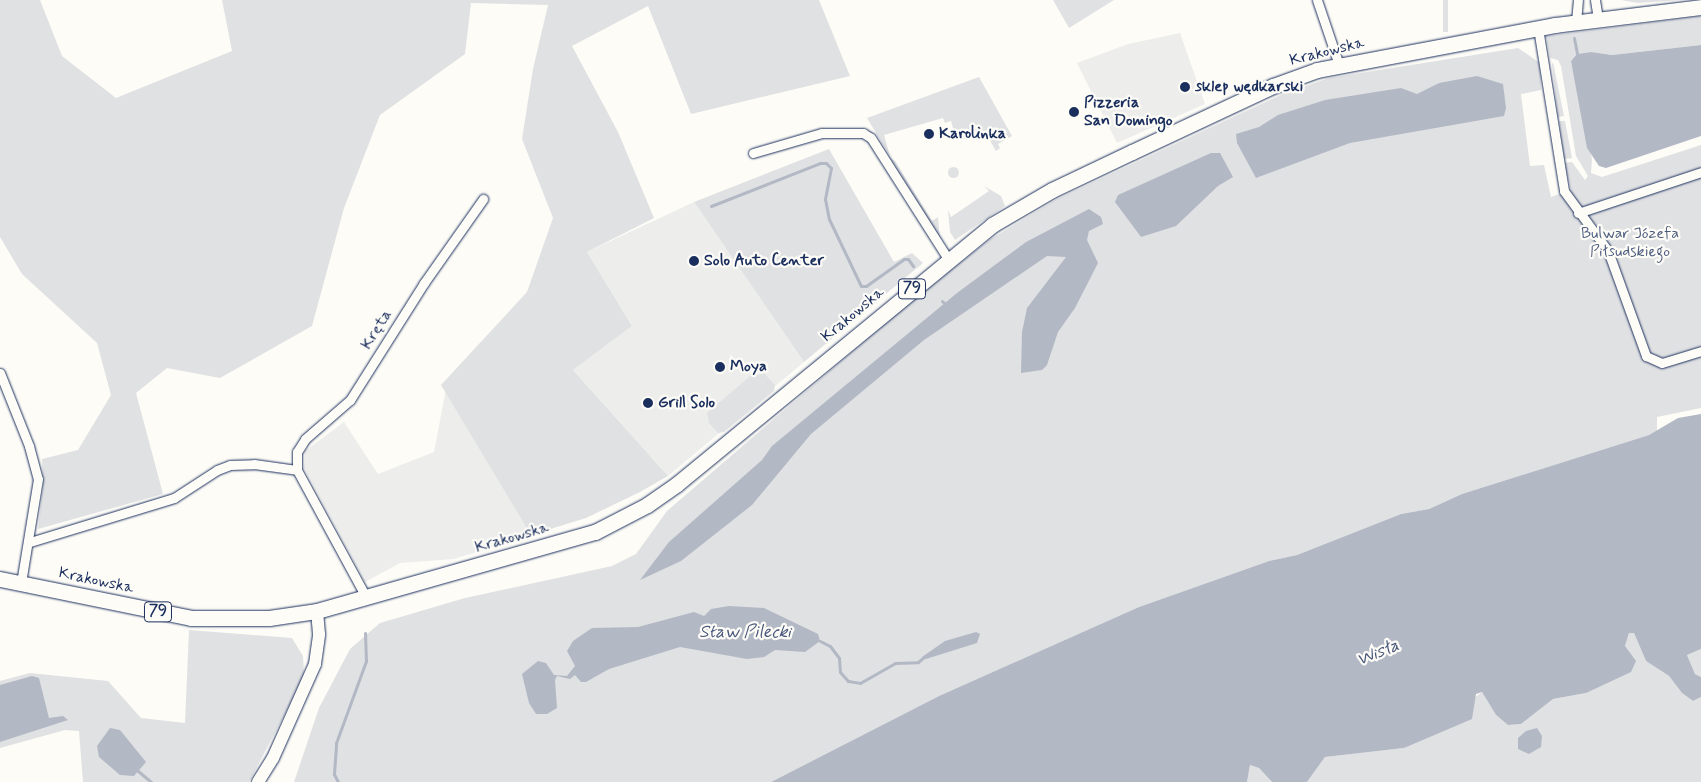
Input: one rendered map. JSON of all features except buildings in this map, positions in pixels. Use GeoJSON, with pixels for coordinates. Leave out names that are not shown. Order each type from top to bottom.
{"type":"FeatureCollection","features":[{"type":"Feature","properties":{"kind":"main road","name":"79"},"geometry":{"type":"LineString","coordinates":[[1576,22],[1701,8]]}},
{"type":"Feature","properties":{"kind":"main road","name":"Krakowska"},"geometry":{"type":"LineString","coordinates":[[0,579],[216,620],[269,618],[317,611],[595,532],[647,505],[720,449],[948,259],[992,225],[1052,190],[1273,86],[1339,65],[1576,22]]}},
{"type":"Feature","properties":{"kind":"street"},"geometry":{"type":"LineString","coordinates":[[1317,0],[1339,65]]}},
{"type":"Feature","properties":{"kind":"street"},"geometry":{"type":"LineString","coordinates":[[1576,22],[1578,0]]}},
{"type":"Feature","properties":{"kind":"street"},"geometry":{"type":"LineString","coordinates":[[1595,0],[1598,20]]}},
{"type":"Feature","properties":{"kind":"street"},"geometry":{"type":"LineString","coordinates":[[1538,28],[1560,179],[1578,213],[1608,251],[1646,356],[1662,363],[1701,351]]}},
{"type":"Feature","properties":{"kind":"street"},"geometry":{"type":"LineString","coordinates":[[753,153],[822,133],[863,132],[871,138],[948,259]]}},
{"type":"Feature","properties":{"kind":"street"},"geometry":{"type":"LineString","coordinates":[[1578,213],[1701,172]]}},
{"type":"Feature","properties":{"kind":"street","name":"Kręta"},"geometry":{"type":"LineString","coordinates":[[297,470],[297,452],[305,439],[350,400],[424,283],[483,198]]}},
{"type":"Feature","properties":{"kind":"street"},"geometry":{"type":"LineString","coordinates":[[0,373],[37,468],[38,494],[21,583]]}},
{"type":"Feature","properties":{"kind":"street"},"geometry":{"type":"LineString","coordinates":[[30,542],[174,498],[217,470],[230,465],[254,464],[297,470],[366,597]]}},
{"type":"Feature","properties":{"kind":"street"},"geometry":{"type":"LineString","coordinates":[[258,782],[273,758],[315,664],[319,634],[317,611]]}},
{"type":"Feature","properties":{"kind":"shaded area"},"geometry":{"type":"Polygon","coordinates":[[[1180,33],[1205,104],[1117,143],[1077,63],[1128,44],[1180,33]]]}},
{"type":"Feature","properties":{"kind":"shaded area"},"geometry":{"type":"Polygon","coordinates":[[[694,202],[804,362],[668,476],[573,370],[632,326],[587,252],[694,202]]]}},
{"type":"Feature","properties":{"kind":"shaded area"},"geometry":{"type":"Polygon","coordinates":[[[446,389],[531,535],[454,559],[400,563],[365,582],[304,468],[305,451],[344,422],[378,474],[434,452],[446,389]]]}},
{"type":"Feature","properties":{"kind":"green space"},"geometry":{"type":"Polygon","coordinates":[[[0,0],[40,0],[62,56],[116,98],[232,51],[222,0],[819,0],[850,76],[691,114],[648,6],[572,46],[618,132],[654,218],[587,252],[632,326],[573,370],[668,476],[640,492],[586,518],[531,535],[441,385],[527,292],[553,218],[522,139],[533,69],[548,5],[471,3],[465,54],[380,115],[344,208],[312,326],[220,378],[167,368],[136,393],[163,494],[38,529],[43,485],[42,459],[78,450],[111,395],[97,343],[22,274],[0,237],[0,0]]]}},
{"type":"Feature","properties":{"kind":"green space"},"geometry":{"type":"Polygon","coordinates":[[[1053,0],[1114,0],[1069,28],[1053,0]]]}},
{"type":"Feature","properties":{"kind":"green space"},"geometry":{"type":"Polygon","coordinates":[[[1443,0],[1448,0],[1448,32],[1443,32],[1443,0]]]}},
{"type":"Feature","properties":{"kind":"green space"},"geometry":{"type":"Polygon","coordinates":[[[1621,0],[1681,0],[1638,3],[1621,0]]]}},
{"type":"Feature","properties":{"kind":"green space","name":"Bulwar Józefa Piłsudskiego"},"geometry":{"type":"Polygon","coordinates":[[[1701,16],[1701,45],[1612,55],[1591,52],[1577,54],[1571,61],[1592,159],[1591,173],[1602,177],[1701,145],[1701,408],[1657,417],[1657,431],[1649,435],[1462,494],[1429,509],[1401,514],[1297,555],[1269,561],[1139,607],[939,696],[771,782],[294,782],[319,708],[350,649],[380,623],[465,598],[612,566],[636,554],[667,511],[903,308],[989,240],[1057,199],[1283,94],[1329,78],[1518,48],[1540,63],[1541,90],[1521,94],[1530,166],[1544,165],[1551,197],[1571,190],[1564,163],[1572,162],[1585,180],[1588,176],[1576,156],[1561,66],[1558,60],[1550,58],[1546,36],[1701,16]]]}},
{"type":"Feature","properties":{"kind":"green space"},"geometry":{"type":"Polygon","coordinates":[[[1553,62],[1564,116],[1558,117],[1552,65],[1553,62]]]}},
{"type":"Feature","properties":{"kind":"green space"},"geometry":{"type":"Polygon","coordinates":[[[979,77],[1012,136],[998,144],[1000,148],[996,151],[989,139],[956,139],[951,121],[945,123],[943,118],[884,135],[890,156],[867,118],[979,77]]]}},
{"type":"Feature","properties":{"kind":"green space"},"geometry":{"type":"Polygon","coordinates":[[[1559,121],[1565,121],[1572,158],[1564,159],[1559,121]]]}},
{"type":"Feature","properties":{"kind":"green space"},"geometry":{"type":"Polygon","coordinates":[[[829,149],[894,262],[912,253],[923,263],[804,362],[694,202],[829,149]]]}},
{"type":"Feature","properties":{"kind":"green space"},"geometry":{"type":"Polygon","coordinates":[[[886,155],[895,161],[932,221],[938,217],[940,239],[886,155]]]}},
{"type":"Feature","properties":{"kind":"green space"},"geometry":{"type":"Polygon","coordinates":[[[953,166],[959,172],[953,178],[947,172],[953,166]]]}},
{"type":"Feature","properties":{"kind":"green space"},"geometry":{"type":"Polygon","coordinates":[[[984,186],[1001,196],[1005,206],[955,240],[950,232],[948,210],[951,217],[989,191],[984,186]]]}},
{"type":"Feature","properties":{"kind":"green space"},"geometry":{"type":"Polygon","coordinates":[[[755,372],[758,375],[764,373],[775,385],[774,391],[724,432],[718,433],[709,423],[707,413],[755,372]]]}},
{"type":"Feature","properties":{"kind":"green space"},"geometry":{"type":"Polygon","coordinates":[[[189,630],[292,638],[303,656],[304,675],[298,689],[249,782],[83,782],[79,731],[65,730],[0,748],[0,681],[30,673],[108,681],[141,718],[185,723],[189,630]]]}},
{"type":"Feature","properties":{"kind":"green space"},"geometry":{"type":"Polygon","coordinates":[[[1629,633],[1634,633],[1646,661],[1669,676],[1682,693],[1693,701],[1701,697],[1701,782],[1307,782],[1325,757],[1404,748],[1482,692],[1496,715],[1508,725],[1521,724],[1553,699],[1586,693],[1625,646],[1629,633]]]}},
{"type":"Feature","properties":{"kind":"green space"},"geometry":{"type":"Polygon","coordinates":[[[1701,649],[1701,677],[1695,674],[1687,655],[1701,649]]]}},
{"type":"Feature","properties":{"kind":"green space"},"geometry":{"type":"Polygon","coordinates":[[[1250,765],[1259,768],[1272,782],[1247,782],[1250,765]]]}},
{"type":"Feature","properties":{"kind":"water"},"geometry":{"type":"Polygon","coordinates":[[[1701,45],[1701,136],[1606,168],[1599,166],[1587,148],[1571,61],[1577,54],[1591,52],[1612,55],[1701,45]]]}},
{"type":"Feature","properties":{"kind":"water"},"geometry":{"type":"Polygon","coordinates":[[[1477,76],[1503,84],[1506,108],[1504,116],[1350,143],[1256,178],[1237,143],[1236,134],[1259,127],[1278,115],[1325,100],[1401,88],[1417,94],[1439,83],[1477,76]]]}},
{"type":"Feature","properties":{"kind":"water"},"geometry":{"type":"Polygon","coordinates":[[[1211,153],[1220,153],[1233,177],[1218,186],[1176,226],[1141,237],[1115,202],[1118,195],[1211,153]]]}},
{"type":"Feature","properties":{"kind":"water"},"geometry":{"type":"Polygon","coordinates":[[[1089,209],[1101,217],[1103,224],[1089,231],[1087,240],[1098,263],[1075,308],[1058,332],[1047,365],[1042,370],[1021,373],[1022,332],[1027,308],[1066,257],[1047,256],[924,340],[811,434],[752,505],[681,561],[640,580],[669,542],[762,460],[772,446],[957,293],[1026,242],[1089,209]]]}},
{"type":"Feature","properties":{"kind":"water","name":"Wisła"},"geometry":{"type":"Polygon","coordinates":[[[1701,414],[1701,649],[1687,655],[1695,674],[1701,677],[1701,697],[1693,701],[1682,693],[1669,676],[1646,661],[1634,633],[1629,633],[1625,646],[1636,661],[1631,672],[1586,693],[1553,699],[1521,724],[1508,725],[1496,715],[1482,692],[1476,694],[1472,719],[1404,748],[1325,757],[1307,782],[1272,782],[1259,768],[1250,765],[1247,782],[771,782],[939,696],[1139,607],[1269,561],[1297,555],[1401,514],[1429,509],[1462,494],[1649,435],[1678,418],[1701,414]]]}},
{"type":"Feature","properties":{"kind":"water","name":"Staw Pilecki"},"geometry":{"type":"Polygon","coordinates":[[[729,606],[764,608],[818,634],[820,641],[805,652],[775,650],[764,657],[747,659],[680,647],[609,669],[586,682],[581,682],[575,675],[570,679],[557,676],[555,680],[557,708],[547,714],[536,714],[529,703],[522,674],[538,661],[546,663],[554,675],[567,676],[575,666],[567,651],[573,641],[592,628],[638,627],[694,612],[704,616],[711,609],[729,606]]]}},
{"type":"Feature","properties":{"kind":"water"},"geometry":{"type":"Polygon","coordinates":[[[976,632],[980,634],[977,643],[926,659],[922,657],[945,641],[976,632]]]}},
{"type":"Feature","properties":{"kind":"water"},"geometry":{"type":"Polygon","coordinates":[[[32,676],[39,678],[49,718],[63,716],[68,720],[0,742],[0,685],[32,676]]]}},
{"type":"Feature","properties":{"kind":"water"},"geometry":{"type":"Polygon","coordinates":[[[110,728],[120,730],[146,762],[134,776],[120,775],[99,757],[97,746],[110,728]]]}},
{"type":"Feature","properties":{"kind":"water"},"geometry":{"type":"Polygon","coordinates":[[[1537,728],[1542,736],[1541,747],[1529,754],[1518,749],[1518,738],[1526,731],[1537,728]]]}},
{"type":"Feature","properties":{"kind":"waterway"},"geometry":{"type":"LineString","coordinates":[[1574,38],[1577,54]]}},
{"type":"Feature","properties":{"kind":"waterway"},"geometry":{"type":"LineString","coordinates":[[711,206],[820,163],[826,163],[831,168],[825,199],[829,219],[861,286],[866,286],[904,259],[908,259],[913,266]]}},
{"type":"Feature","properties":{"kind":"waterway"},"geometry":{"type":"LineString","coordinates":[[942,301],[945,304]]}},
{"type":"Feature","properties":{"kind":"waterway"},"geometry":{"type":"LineString","coordinates":[[338,782],[334,774],[336,743],[366,661],[365,633]]}},
{"type":"Feature","properties":{"kind":"waterway"},"geometry":{"type":"LineString","coordinates":[[820,641],[830,646],[839,658],[840,672],[848,681],[860,683],[895,663],[918,662],[924,657]]}},
{"type":"Feature","properties":{"kind":"waterway"},"geometry":{"type":"LineString","coordinates":[[138,771],[151,782]]}},
{"type":"Feature","properties":{"kind":"place","name":"sklep wędkarski"},"geometry":{"type":"Point","coordinates":[1185,87]}},
{"type":"Feature","properties":{"kind":"place","name":"Pizzeria San Domingo"},"geometry":{"type":"Point","coordinates":[1074,112]}},
{"type":"Feature","properties":{"kind":"place","name":"Karolinka"},"geometry":{"type":"Point","coordinates":[929,134]}},
{"type":"Feature","properties":{"kind":"place","name":"Solo Auto Center"},"geometry":{"type":"Point","coordinates":[694,261]}},
{"type":"Feature","properties":{"kind":"place","name":"Moya"},"geometry":{"type":"Point","coordinates":[720,367]}},
{"type":"Feature","properties":{"kind":"place","name":"Grill Solo"},"geometry":{"type":"Point","coordinates":[648,403]}}]}
